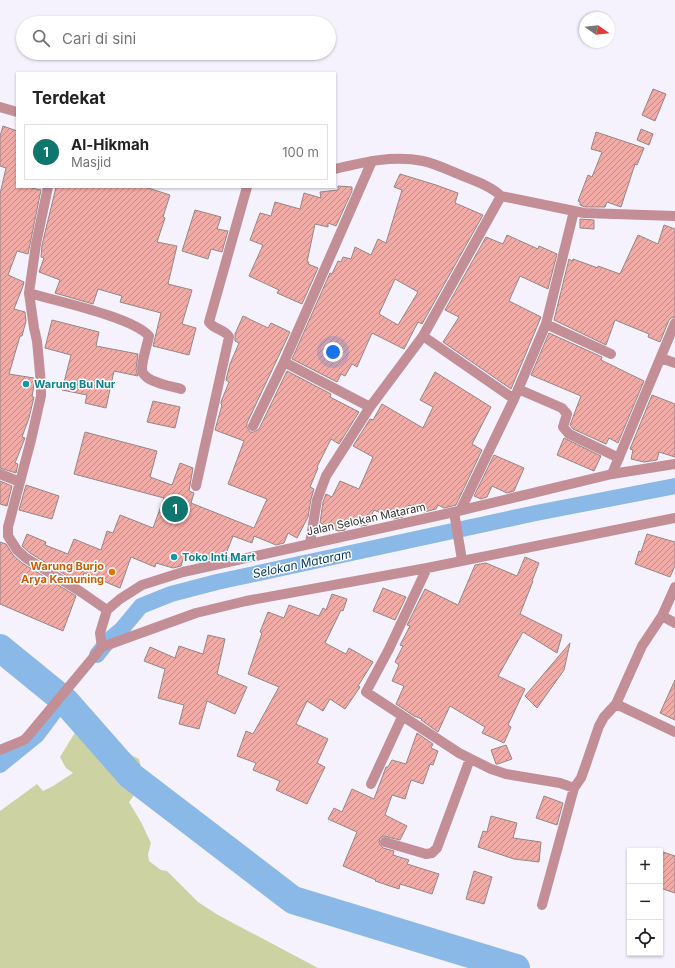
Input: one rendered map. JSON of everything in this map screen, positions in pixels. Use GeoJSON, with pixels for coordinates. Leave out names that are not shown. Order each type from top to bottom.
{"type":"FeatureCollection","features":[{"type":"Feature","properties":{"kind":"street"},"geometry":{"type":"LineString","coordinates":[[0,107],[16,112]]}},
{"type":"Feature","properties":{"kind":"street"},"geometry":{"type":"LineString","coordinates":[[336,169],[372,161],[401,158],[423,161],[467,178],[497,192],[501,196],[584,213],[675,216]]}},
{"type":"Feature","properties":{"kind":"street"},"geometry":{"type":"LineString","coordinates":[[253,426],[284,362],[372,161]]}},
{"type":"Feature","properties":{"kind":"street"},"geometry":{"type":"LineString","coordinates":[[0,750],[24,740],[44,718],[92,658],[102,641],[107,610],[26,558],[17,550],[8,536],[8,527],[39,406],[41,390],[37,341],[29,293],[36,244],[48,188]]}},
{"type":"Feature","properties":{"kind":"street"},"geometry":{"type":"LineString","coordinates":[[196,486],[229,337],[227,333],[212,326],[210,322],[247,188]]}},
{"type":"Feature","properties":{"kind":"street"},"geometry":{"type":"LineString","coordinates":[[310,543],[317,500],[326,476],[370,407],[422,336],[501,196]]}},
{"type":"Feature","properties":{"kind":"street"},"geometry":{"type":"LineString","coordinates":[[462,556],[457,514],[514,399],[546,324],[574,211]]}},
{"type":"Feature","properties":{"kind":"street"},"geometry":{"type":"LineString","coordinates":[[29,293],[112,316],[145,331],[149,336],[142,370],[144,377],[149,380],[181,389]]}},
{"type":"Feature","properties":{"kind":"street"},"geometry":{"type":"LineString","coordinates":[[612,474],[675,323]]}},
{"type":"Feature","properties":{"kind":"street"},"geometry":{"type":"LineString","coordinates":[[546,324],[611,354]]}},
{"type":"Feature","properties":{"kind":"street"},"geometry":{"type":"LineString","coordinates":[[422,336],[514,399]]}},
{"type":"Feature","properties":{"kind":"street"},"geometry":{"type":"LineString","coordinates":[[661,358],[675,363]]}},
{"type":"Feature","properties":{"kind":"street"},"geometry":{"type":"LineString","coordinates":[[284,362],[370,407]]}},
{"type":"Feature","properties":{"kind":"street"},"geometry":{"type":"LineString","coordinates":[[518,389],[562,408],[567,414],[563,427],[569,434],[619,458]]}},
{"type":"Feature","properties":{"kind":"street","name":"Jalan Selokan Mataram"},"geometry":{"type":"LineString","coordinates":[[107,610],[120,599],[142,585],[183,572],[310,543],[457,514],[612,474],[675,464]]}},
{"type":"Feature","properties":{"kind":"street"},"geometry":{"type":"LineString","coordinates":[[0,474],[20,482]]}},
{"type":"Feature","properties":{"kind":"street"},"geometry":{"type":"LineString","coordinates":[[102,641],[196,613],[246,601],[427,568],[462,556],[675,518]]}},
{"type":"Feature","properties":{"kind":"street"},"geometry":{"type":"LineString","coordinates":[[427,568],[389,649],[366,692],[402,717],[470,759],[506,774],[560,783],[574,788]]}},
{"type":"Feature","properties":{"kind":"street"},"geometry":{"type":"LineString","coordinates":[[542,905],[574,788],[585,767],[599,726],[604,717],[616,704],[642,646],[662,616],[675,587]]}},
{"type":"Feature","properties":{"kind":"street"},"geometry":{"type":"LineString","coordinates":[[662,616],[675,623]]}},
{"type":"Feature","properties":{"kind":"street"},"geometry":{"type":"LineString","coordinates":[[616,704],[675,732]]}},
{"type":"Feature","properties":{"kind":"street"},"geometry":{"type":"LineString","coordinates":[[372,784],[402,717]]}},
{"type":"Feature","properties":{"kind":"street"},"geometry":{"type":"LineString","coordinates":[[385,842],[426,854],[432,853],[437,848],[470,759]]}},
{"type":"Feature","properties":{"kind":"green space"},"geometry":{"type":"Polygon","coordinates":[[[85,724],[103,728],[122,750],[139,759],[145,781],[129,802],[151,843],[148,854],[149,861],[161,870],[167,871],[198,902],[218,915],[318,968],[0,968],[0,811],[37,784],[43,791],[73,773],[66,768],[60,757],[79,726],[85,724]]]}},
{"type":"Feature","properties":{"kind":"building"},"geometry":{"type":"Polygon","coordinates":[[[653,89],[666,94],[655,121],[642,115],[653,89]]]}},
{"type":"Feature","properties":{"kind":"building"},"geometry":{"type":"Polygon","coordinates":[[[3,126],[16,131],[16,188],[32,188],[41,190],[28,254],[17,251],[8,275],[24,282],[14,309],[25,312],[26,321],[9,374],[34,378],[32,397],[34,397],[29,418],[22,437],[25,438],[15,463],[18,464],[16,473],[0,468],[0,194],[6,168],[0,166],[0,136],[3,126]]]}},
{"type":"Feature","properties":{"kind":"building"},"geometry":{"type":"Polygon","coordinates":[[[641,129],[653,134],[649,145],[637,140],[641,129]]]}},
{"type":"Feature","properties":{"kind":"building"},"geometry":{"type":"Polygon","coordinates":[[[596,132],[644,148],[637,165],[635,164],[621,207],[607,202],[605,207],[585,207],[580,205],[580,202],[578,201],[588,175],[592,177],[602,152],[591,149],[596,132]]]}},
{"type":"Feature","properties":{"kind":"building"},"geometry":{"type":"Polygon","coordinates":[[[400,174],[436,185],[458,193],[455,203],[483,215],[422,324],[418,322],[404,349],[372,333],[357,367],[352,364],[345,376],[341,374],[337,382],[292,359],[330,273],[332,274],[338,261],[341,262],[343,257],[351,259],[355,247],[371,255],[378,239],[386,243],[402,190],[394,187],[400,174]],[[395,279],[379,314],[398,325],[418,292],[395,279]]]}},
{"type":"Feature","properties":{"kind":"building"},"geometry":{"type":"Polygon","coordinates":[[[338,186],[352,187],[352,191],[336,226],[328,223],[328,227],[315,224],[307,262],[309,262],[308,264],[318,268],[302,304],[277,293],[279,290],[249,276],[263,245],[250,240],[260,213],[271,216],[275,202],[300,209],[304,193],[321,198],[320,192],[338,190],[338,186]]]}},
{"type":"Feature","properties":{"kind":"building"},"geometry":{"type":"Polygon","coordinates":[[[56,188],[148,188],[170,195],[163,217],[165,218],[157,242],[177,246],[168,284],[192,290],[182,324],[196,328],[189,355],[153,346],[161,313],[120,302],[122,296],[98,289],[93,304],[55,293],[60,280],[39,272],[44,258],[41,257],[42,245],[56,188]]]}},
{"type":"Feature","properties":{"kind":"building"},"geometry":{"type":"Polygon","coordinates":[[[195,210],[221,217],[217,229],[228,231],[222,252],[211,249],[208,259],[182,251],[195,210]]]}},
{"type":"Feature","properties":{"kind":"building"},"geometry":{"type":"Polygon","coordinates":[[[580,219],[594,220],[594,229],[580,228],[580,219]]]}},
{"type":"Feature","properties":{"kind":"building"},"geometry":{"type":"Polygon","coordinates":[[[664,225],[675,229],[675,317],[669,320],[660,342],[648,337],[649,334],[615,320],[606,345],[554,320],[569,259],[598,268],[598,266],[620,274],[638,235],[658,244],[664,225]]]}},
{"type":"Feature","properties":{"kind":"building"},"geometry":{"type":"Polygon","coordinates":[[[507,235],[538,249],[539,246],[557,254],[548,289],[520,276],[509,301],[541,317],[511,389],[443,342],[459,317],[445,310],[486,237],[503,244],[507,235]]]}},
{"type":"Feature","properties":{"kind":"building"},"geometry":{"type":"Polygon","coordinates":[[[243,316],[268,328],[271,323],[290,332],[247,423],[247,427],[250,432],[254,432],[259,429],[287,371],[331,394],[330,397],[359,412],[339,444],[331,439],[317,467],[318,468],[310,487],[314,489],[308,517],[297,538],[288,533],[284,543],[276,545],[254,536],[252,543],[233,536],[225,556],[220,557],[212,554],[210,559],[199,562],[184,556],[181,566],[173,568],[156,563],[155,567],[131,557],[120,588],[84,573],[80,584],[30,553],[22,546],[27,534],[46,542],[45,545],[68,554],[74,539],[101,550],[107,531],[113,533],[120,515],[153,528],[164,498],[74,474],[85,432],[157,451],[150,477],[172,485],[180,463],[193,468],[189,491],[194,493],[191,503],[254,528],[267,499],[228,484],[244,441],[215,430],[222,405],[221,402],[229,382],[226,380],[230,364],[239,343],[235,341],[235,334],[243,316]]]}},
{"type":"Feature","properties":{"kind":"building"},"geometry":{"type":"Polygon","coordinates":[[[52,320],[99,332],[96,346],[138,354],[136,369],[138,376],[114,371],[106,408],[85,403],[87,395],[62,390],[71,355],[45,348],[52,320]]]}},
{"type":"Feature","properties":{"kind":"building"},"geometry":{"type":"Polygon","coordinates":[[[549,333],[602,357],[601,360],[644,381],[618,443],[609,438],[606,444],[573,429],[570,425],[581,396],[531,375],[549,333]]]}},
{"type":"Feature","properties":{"kind":"building"},"geometry":{"type":"Polygon","coordinates":[[[435,372],[491,407],[472,444],[482,450],[456,505],[444,508],[438,505],[436,509],[424,512],[409,505],[403,517],[394,519],[374,510],[367,525],[361,526],[349,521],[345,530],[338,531],[320,523],[323,502],[326,494],[332,497],[340,481],[359,489],[373,457],[353,446],[370,419],[373,420],[382,404],[423,428],[433,407],[420,400],[435,372]]]}},
{"type":"Feature","properties":{"kind":"building"},"geometry":{"type":"Polygon","coordinates":[[[652,395],[675,404],[675,457],[659,452],[657,460],[644,462],[631,459],[633,450],[630,449],[652,395]]]}},
{"type":"Feature","properties":{"kind":"building"},"geometry":{"type":"Polygon","coordinates":[[[153,401],[180,407],[175,428],[147,422],[153,401]]]}},
{"type":"Feature","properties":{"kind":"building"},"geometry":{"type":"Polygon","coordinates":[[[564,438],[601,456],[594,471],[557,455],[564,438]]]}},
{"type":"Feature","properties":{"kind":"building"},"geometry":{"type":"Polygon","coordinates":[[[494,455],[524,468],[514,491],[507,493],[492,486],[487,497],[481,499],[474,496],[494,455]]]}},
{"type":"Feature","properties":{"kind":"building"},"geometry":{"type":"Polygon","coordinates":[[[0,481],[12,486],[7,506],[0,504],[0,481]]]}},
{"type":"Feature","properties":{"kind":"building"},"geometry":{"type":"Polygon","coordinates":[[[26,485],[59,496],[52,519],[19,510],[26,485]]]}},
{"type":"Feature","properties":{"kind":"building"},"geometry":{"type":"Polygon","coordinates":[[[647,534],[675,542],[675,566],[670,577],[635,564],[647,534]]]}},
{"type":"Feature","properties":{"kind":"building"},"geometry":{"type":"Polygon","coordinates":[[[0,542],[6,544],[13,555],[22,563],[76,596],[63,631],[0,604],[0,542]]]}},
{"type":"Feature","properties":{"kind":"building"},"geometry":{"type":"Polygon","coordinates":[[[525,557],[539,563],[520,614],[562,635],[557,653],[523,632],[498,676],[525,689],[508,725],[511,727],[504,743],[482,733],[485,727],[450,706],[438,732],[421,720],[422,719],[414,716],[396,704],[404,686],[392,681],[399,665],[395,662],[403,646],[400,645],[410,626],[407,625],[425,589],[458,605],[475,565],[486,563],[517,576],[525,557]]]}},
{"type":"Feature","properties":{"kind":"building"},"geometry":{"type":"Polygon","coordinates":[[[383,588],[406,597],[395,620],[373,611],[383,588]]]}},
{"type":"Feature","properties":{"kind":"building"},"geometry":{"type":"Polygon","coordinates":[[[332,594],[347,599],[343,611],[341,610],[325,643],[346,654],[349,648],[373,662],[358,686],[360,687],[345,709],[330,699],[323,711],[307,701],[296,724],[328,739],[317,763],[325,767],[307,804],[276,790],[280,781],[253,770],[256,763],[237,756],[246,731],[253,734],[279,687],[248,674],[262,633],[260,632],[268,612],[284,618],[289,605],[319,616],[323,608],[326,610],[332,594]]]}},
{"type":"Feature","properties":{"kind":"building"},"geometry":{"type":"Polygon","coordinates":[[[208,635],[225,639],[217,674],[247,687],[235,714],[207,701],[199,729],[179,724],[184,705],[158,698],[165,669],[144,661],[150,647],[175,658],[179,646],[203,654],[208,635]]]}},
{"type":"Feature","properties":{"kind":"building"},"geometry":{"type":"Polygon","coordinates":[[[570,643],[564,670],[537,708],[525,696],[570,643]]]}},
{"type":"Feature","properties":{"kind":"building"},"geometry":{"type":"Polygon","coordinates":[[[675,680],[675,720],[660,713],[675,680]]]}},
{"type":"Feature","properties":{"kind":"building"},"geometry":{"type":"Polygon","coordinates":[[[417,733],[433,744],[431,748],[438,751],[433,765],[430,764],[423,784],[411,780],[405,799],[392,795],[385,815],[407,826],[400,840],[384,836],[380,838],[379,843],[383,848],[394,851],[393,855],[409,860],[407,864],[439,874],[432,894],[400,884],[399,889],[375,881],[376,880],[343,866],[357,832],[328,819],[334,808],[342,812],[352,789],[374,799],[386,767],[388,767],[392,760],[406,764],[417,733]]]}},
{"type":"Feature","properties":{"kind":"building"},"geometry":{"type":"Polygon","coordinates":[[[506,745],[512,759],[496,764],[491,750],[506,745]]]}},
{"type":"Feature","properties":{"kind":"building"},"geometry":{"type":"Polygon","coordinates":[[[544,796],[563,803],[557,825],[536,818],[544,796]]]}},
{"type":"Feature","properties":{"kind":"building"},"geometry":{"type":"Polygon","coordinates":[[[491,816],[517,823],[513,838],[541,842],[539,862],[514,859],[478,847],[483,831],[487,832],[491,816]]]}},
{"type":"Feature","properties":{"kind":"building"},"geometry":{"type":"Polygon","coordinates":[[[663,852],[675,856],[675,893],[663,889],[663,852]]]}},
{"type":"Feature","properties":{"kind":"building"},"geometry":{"type":"Polygon","coordinates":[[[474,871],[492,877],[484,904],[466,899],[474,871]]]}},
{"type":"Feature","properties":{"kind":"waterway","name":"Selokan Mataram"},"geometry":{"type":"LineString","coordinates":[[97,655],[141,606],[171,594],[217,582],[536,513],[675,486]]}},
{"type":"Feature","properties":{"kind":"waterway"},"geometry":{"type":"LineString","coordinates":[[0,648],[65,701],[131,776],[293,900],[516,968]]}},
{"type":"Feature","properties":{"kind":"waterway","name":"Selokan Mataram"},"geometry":{"type":"LineString","coordinates":[[0,765],[37,735],[66,696]]}},
{"type":"Feature","properties":{"kind":"place","name":"Warung Bu Nur"},"geometry":{"type":"Point","coordinates":[26,384]}},
{"type":"Feature","properties":{"kind":"place","name":"Al-Hikmah"},"geometry":{"type":"Point","coordinates":[175,509]}},
{"type":"Feature","properties":{"kind":"place","name":"Toko Inti Mart"},"geometry":{"type":"Point","coordinates":[174,557]}},
{"type":"Feature","properties":{"kind":"place","name":"Warung Burjo Arya Kemuning"},"geometry":{"type":"Point","coordinates":[112,572]}}]}
